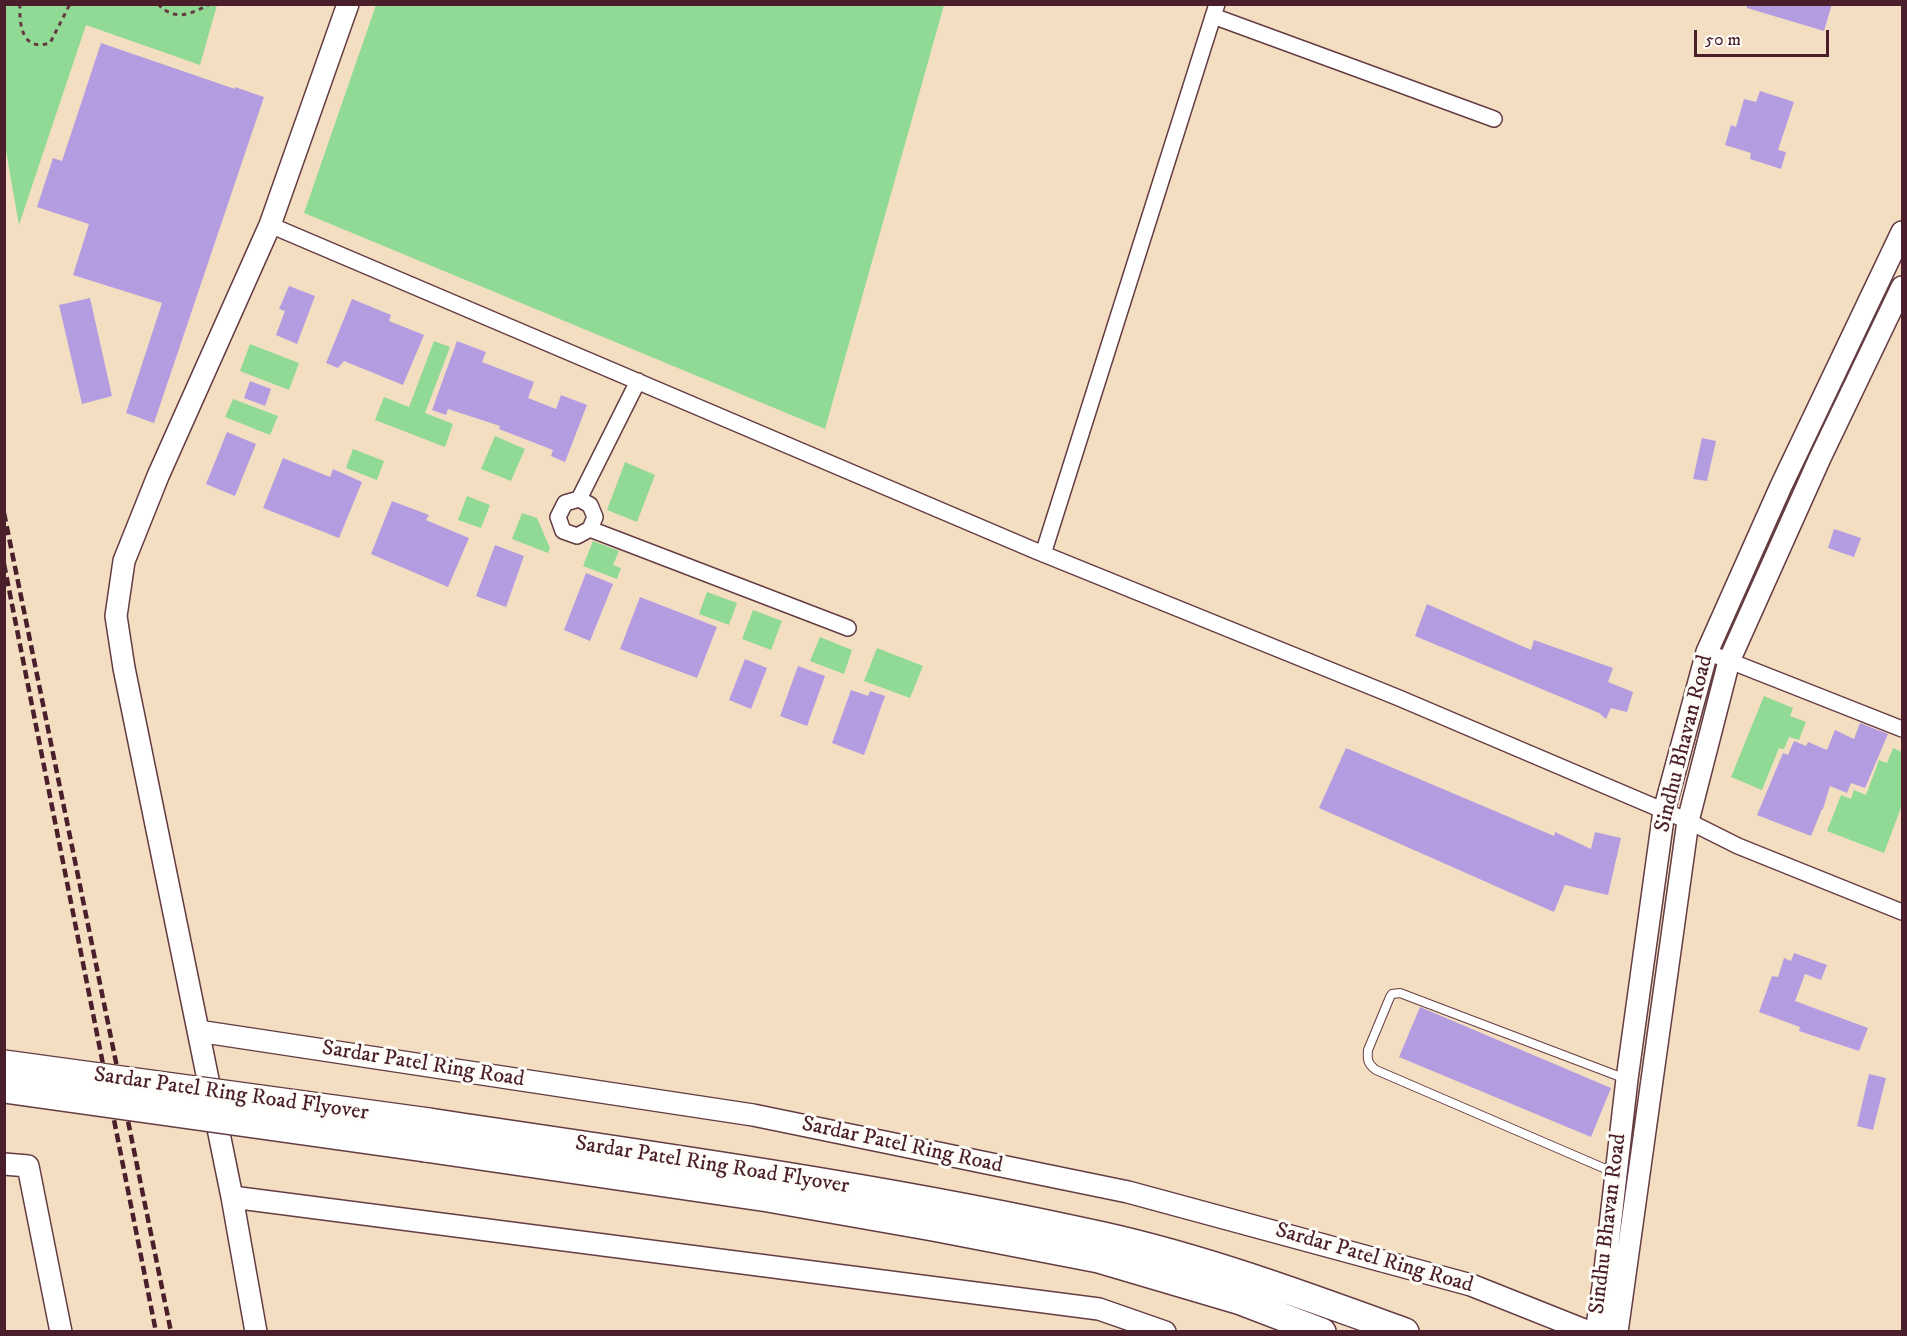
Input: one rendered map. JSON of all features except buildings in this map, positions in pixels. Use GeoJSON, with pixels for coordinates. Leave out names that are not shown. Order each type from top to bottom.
{"type":"FeatureCollection","features":[{"type":"Feature","properties":{"kind":"highway","name":"Sardar Patel Ring Road Flyover"},"geometry":{"type":"LineString","coordinates":[[4,1064],[429,1122],[772,1174],[1105,1236],[1241,1287],[1322,1332]]}},
{"type":"Feature","properties":{"kind":"highway","name":"Sardar Patel Ring Road Flyover"},"geometry":{"type":"LineString","coordinates":[[4,1089],[768,1198],[933,1227],[1241,1287],[1405,1332]]}},
{"type":"Feature","properties":{"kind":"street"},"geometry":{"type":"LineString","coordinates":[[256,1332],[232,1197],[124,668],[116,616],[124,561],[158,476],[270,225],[348,4]]}},
{"type":"Feature","properties":{"kind":"street"},"geometry":{"type":"LineString","coordinates":[[1043,554],[1215,10],[1494,119]]}},
{"type":"Feature","properties":{"kind":"street"},"geometry":{"type":"LineString","coordinates":[[270,225],[1043,554],[1389,693],[1664,810],[1737,846],[1902,912]]}},
{"type":"Feature","properties":{"kind":"street","name":"Sindhu Bhavan Road"},"geometry":{"type":"LineString","coordinates":[[1596,1332],[1627,1079],[1664,810],[1707,652],[1780,486],[1902,232]]}},
{"type":"Feature","properties":{"kind":"street","name":"Sindhu Bhavan Road"},"geometry":{"type":"LineString","coordinates":[[1617,1332],[1688,821],[1729,660],[1820,458],[1902,286]]}},
{"type":"Feature","properties":{"kind":"street"},"geometry":{"type":"LineString","coordinates":[[579,499],[638,381]]}},
{"type":"Feature","properties":{"kind":"street"},"geometry":{"type":"LineString","coordinates":[[579,499],[590,505],[595,517],[590,529],[577,536],[564,531],[558,517],[565,503],[579,499]]}},
{"type":"Feature","properties":{"kind":"street"},"geometry":{"type":"LineString","coordinates":[[590,529],[848,628]]}},
{"type":"Feature","properties":{"kind":"street"},"geometry":{"type":"LineString","coordinates":[[1707,652],[1902,729]]}},
{"type":"Feature","properties":{"kind":"street","name":"Sardar Patel Ring Road"},"geometry":{"type":"LineString","coordinates":[[198,1031],[753,1115],[1128,1192],[1471,1285],[1589,1332]]}},
{"type":"Feature","properties":{"kind":"street"},"geometry":{"type":"LineString","coordinates":[[4,1164],[28,1166],[61,1332]]}},
{"type":"Feature","properties":{"kind":"street"},"geometry":{"type":"LineString","coordinates":[[232,1197],[1099,1309],[1165,1332]]}},
{"type":"Feature","properties":{"kind":"lane"},"geometry":{"type":"LineString","coordinates":[[1616,1174],[1376,1070],[1367,1060],[1368,1050],[1390,997],[1395,993],[1400,993],[1627,1079]]}},
{"type":"Feature","properties":{"kind":"path"},"geometry":{"type":"LineString","coordinates":[[20,4],[20,24],[25,36],[29,41],[43,45],[50,43],[70,4]]}},
{"type":"Feature","properties":{"kind":"path"},"geometry":{"type":"LineString","coordinates":[[158,4],[167,12],[182,16],[194,13],[210,4]]}},
{"type":"Feature","properties":{"kind":"green space"},"geometry":{"type":"Polygon","coordinates":[[[4,5],[217,5],[200,65],[86,25],[19,225],[5,145],[4,5]]]}},
{"type":"Feature","properties":{"kind":"green space"},"geometry":{"type":"Polygon","coordinates":[[[376,5],[944,5],[825,429],[304,213],[376,5]]]}},
{"type":"Feature","properties":{"kind":"green space"},"geometry":{"type":"Polygon","coordinates":[[[434,341],[450,347],[425,413],[453,424],[445,447],[375,420],[384,397],[409,407],[434,341]]]}},
{"type":"Feature","properties":{"kind":"green space"},"geometry":{"type":"Polygon","coordinates":[[[250,344],[299,363],[289,390],[240,371],[250,344]]]}},
{"type":"Feature","properties":{"kind":"green space"},"geometry":{"type":"Polygon","coordinates":[[[233,399],[278,416],[270,435],[225,417],[233,399]]]}},
{"type":"Feature","properties":{"kind":"green space"},"geometry":{"type":"Polygon","coordinates":[[[495,436],[525,449],[511,481],[481,469],[495,436]]]}},
{"type":"Feature","properties":{"kind":"green space"},"geometry":{"type":"Polygon","coordinates":[[[353,449],[384,461],[377,480],[346,468],[353,449]]]}},
{"type":"Feature","properties":{"kind":"green space"},"geometry":{"type":"Polygon","coordinates":[[[625,462],[655,475],[637,522],[607,510],[625,462]]]}},
{"type":"Feature","properties":{"kind":"green space"},"geometry":{"type":"Polygon","coordinates":[[[467,496],[490,505],[481,528],[458,520],[467,496]]]}},
{"type":"Feature","properties":{"kind":"green space"},"geometry":{"type":"Polygon","coordinates":[[[522,513],[537,518],[550,548],[548,553],[512,539],[522,513]]]}},
{"type":"Feature","properties":{"kind":"green space"},"geometry":{"type":"Polygon","coordinates":[[[593,541],[619,551],[613,565],[621,568],[617,579],[583,566],[593,541]]]}},
{"type":"Feature","properties":{"kind":"green space"},"geometry":{"type":"Polygon","coordinates":[[[707,592],[737,603],[729,625],[699,614],[707,592]]]}},
{"type":"Feature","properties":{"kind":"green space"},"geometry":{"type":"Polygon","coordinates":[[[753,610],[782,621],[771,650],[742,639],[753,610]]]}},
{"type":"Feature","properties":{"kind":"green space"},"geometry":{"type":"Polygon","coordinates":[[[820,637],[852,650],[844,674],[810,661],[820,637]]]}},
{"type":"Feature","properties":{"kind":"green space"},"geometry":{"type":"Polygon","coordinates":[[[877,648],[923,666],[910,698],[864,681],[877,648]]]}},
{"type":"Feature","properties":{"kind":"green space"},"geometry":{"type":"Polygon","coordinates":[[[1764,696],[1793,708],[1790,716],[1806,722],[1799,740],[1789,737],[1784,749],[1779,748],[1762,790],[1731,777],[1764,696]]]}},
{"type":"Feature","properties":{"kind":"green space"},"geometry":{"type":"Polygon","coordinates":[[[1893,748],[1902,752],[1902,805],[1884,853],[1827,831],[1841,795],[1851,799],[1854,790],[1866,795],[1879,760],[1887,763],[1893,748]]]}},
{"type":"Feature","properties":{"kind":"railway"},"geometry":{"type":"LineString","coordinates":[[4,513],[171,1332]]}},
{"type":"Feature","properties":{"kind":"railway"},"geometry":{"type":"LineString","coordinates":[[4,564],[156,1332]]}}]}
